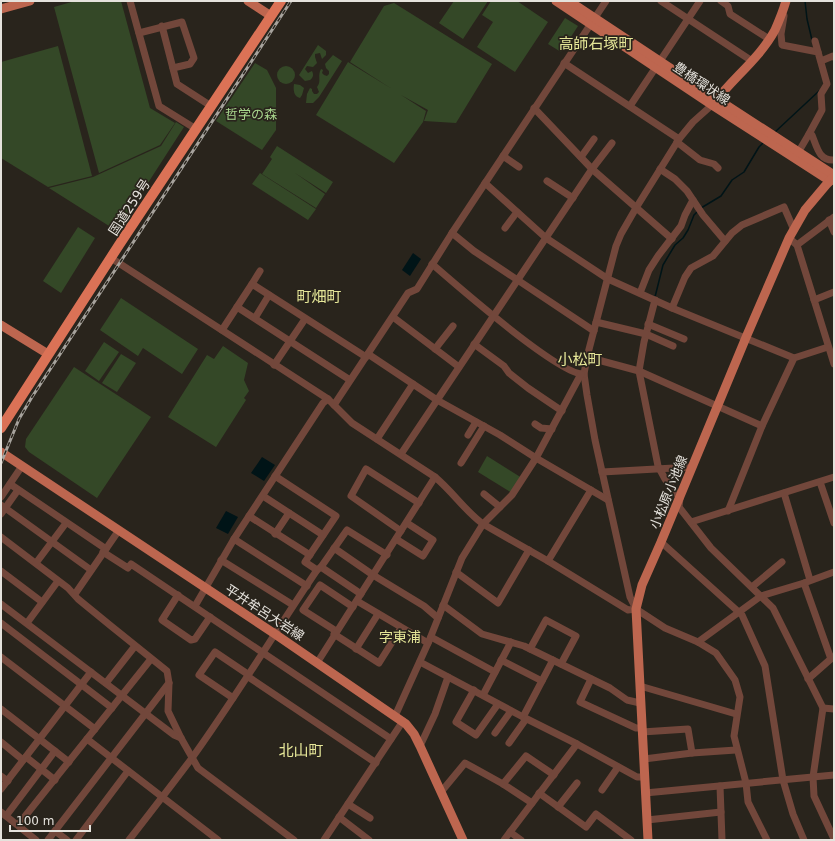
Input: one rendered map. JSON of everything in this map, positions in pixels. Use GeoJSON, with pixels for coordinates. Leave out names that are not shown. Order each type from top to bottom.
{"type":"FeatureCollection","features":[{"type":"Feature","properties":{"kind":"highway","name":"国道259号"},"geometry":{"type":"LineString","coordinates":[[2,425],[281,1]]}},
{"type":"Feature","properties":{"kind":"main road"},"geometry":{"type":"LineString","coordinates":[[1,9],[30,1]]}},
{"type":"Feature","properties":{"kind":"main road"},"geometry":{"type":"LineString","coordinates":[[248,1],[270,16]]}},
{"type":"Feature","properties":{"kind":"main road","name":"豊橋環状線"},"geometry":{"type":"LineString","coordinates":[[556,1],[592,21],[833,179]]}},
{"type":"Feature","properties":{"kind":"main road","name":"豊橋環状線"},"geometry":{"type":"LineString","coordinates":[[569,1],[592,21]]}},
{"type":"Feature","properties":{"kind":"main road"},"geometry":{"type":"LineString","coordinates":[[714,102],[752,61],[769,39],[775,29],[785,4]]}},
{"type":"Feature","properties":{"kind":"main road","name":"豊橋環状線"},"geometry":{"type":"LineString","coordinates":[[714,102],[799,151],[833,179]]}},
{"type":"Feature","properties":{"kind":"main road","name":"小松原小池線"},"geometry":{"type":"LineString","coordinates":[[648,840],[636,608],[642,585],[680,498],[746,338],[792,234],[806,210],[833,179]]}},
{"type":"Feature","properties":{"kind":"main road"},"geometry":{"type":"LineString","coordinates":[[2,327],[48,354]]}},
{"type":"Feature","properties":{"kind":"main road","name":"平井牟呂大岩線"},"geometry":{"type":"LineString","coordinates":[[1,452],[317,662],[403,721],[414,734],[463,840]]}},
{"type":"Feature","properties":{"kind":"street"},"geometry":{"type":"LineString","coordinates":[[130,1],[159,106],[196,129]]}},
{"type":"Feature","properties":{"kind":"street"},"geometry":{"type":"LineString","coordinates":[[334,405],[408,293],[417,289],[534,108],[606,1]]}},
{"type":"Feature","properties":{"kind":"street"},"geometry":{"type":"LineString","coordinates":[[660,1],[752,61]]}},
{"type":"Feature","properties":{"kind":"street"},"geometry":{"type":"LineString","coordinates":[[630,106],[700,1]]}},
{"type":"Feature","properties":{"kind":"street"},"geometry":{"type":"LineString","coordinates":[[721,1],[728,6],[730,14],[769,39]]}},
{"type":"Feature","properties":{"kind":"street"},"geometry":{"type":"LineString","coordinates":[[785,4],[781,34],[782,45],[816,52]]}},
{"type":"Feature","properties":{"kind":"street"},"geometry":{"type":"LineString","coordinates":[[139,33],[182,22],[194,58],[190,64],[173,68]]}},
{"type":"Feature","properties":{"kind":"street"},"geometry":{"type":"LineString","coordinates":[[162,26],[177,84],[211,106]]}},
{"type":"Feature","properties":{"kind":"street"},"geometry":{"type":"LineString","coordinates":[[799,151],[822,110],[821,94],[827,84],[822,61],[816,52],[815,42]]}},
{"type":"Feature","properties":{"kind":"street"},"geometry":{"type":"LineString","coordinates":[[822,61],[834,56]]}},
{"type":"Feature","properties":{"kind":"street"},"geometry":{"type":"LineString","coordinates":[[564,63],[630,106],[678,141],[700,160],[714,164],[718,168]]}},
{"type":"Feature","properties":{"kind":"street"},"geometry":{"type":"LineString","coordinates":[[395,716],[420,662],[462,558],[483,524],[512,495],[536,458],[582,374],[616,246],[621,234],[678,141],[693,122],[714,102]]}},
{"type":"Feature","properties":{"kind":"street"},"geometry":{"type":"LineString","coordinates":[[534,108],[592,169],[672,239]]}},
{"type":"Feature","properties":{"kind":"street"},"geometry":{"type":"LineString","coordinates":[[809,134],[812,136],[820,155],[829,160],[834,160]]}},
{"type":"Feature","properties":{"kind":"street"},"geometry":{"type":"LineString","coordinates":[[581,157],[594,139]]}},
{"type":"Feature","properties":{"kind":"street"},"geometry":{"type":"LineString","coordinates":[[401,454],[592,169],[612,143]]}},
{"type":"Feature","properties":{"kind":"street"},"geometry":{"type":"LineString","coordinates":[[503,156],[519,167]]}},
{"type":"Feature","properties":{"kind":"street"},"geometry":{"type":"LineString","coordinates":[[660,169],[675,179],[687,191],[699,210],[725,241]]}},
{"type":"Feature","properties":{"kind":"street"},"geometry":{"type":"LineString","coordinates":[[547,181],[573,198]]}},
{"type":"Feature","properties":{"kind":"street"},"geometry":{"type":"LineString","coordinates":[[485,183],[546,238],[608,279],[672,308],[794,358],[828,347]]}},
{"type":"Feature","properties":{"kind":"street"},"geometry":{"type":"LineString","coordinates":[[640,293],[652,265],[672,239],[693,200]]}},
{"type":"Feature","properties":{"kind":"street"},"geometry":{"type":"LineString","coordinates":[[672,308],[684,277],[691,268],[713,256],[725,241],[742,225],[784,206],[834,364]]}},
{"type":"Feature","properties":{"kind":"street"},"geometry":{"type":"LineString","coordinates":[[505,228],[517,212]]}},
{"type":"Feature","properties":{"kind":"street"},"geometry":{"type":"LineString","coordinates":[[797,246],[832,218]]}},
{"type":"Feature","properties":{"kind":"street"},"geometry":{"type":"LineString","coordinates":[[832,218],[834,232]]}},
{"type":"Feature","properties":{"kind":"street"},"geometry":{"type":"LineString","coordinates":[[452,233],[474,251],[594,331]]}},
{"type":"Feature","properties":{"kind":"street"},"geometry":{"type":"LineString","coordinates":[[111,258],[328,399],[352,423],[436,478],[448,488],[473,516],[483,524],[548,561],[628,610],[636,608]]}},
{"type":"Feature","properties":{"kind":"street"},"geometry":{"type":"LineString","coordinates":[[432,264],[493,317],[562,366],[582,374]]}},
{"type":"Feature","properties":{"kind":"street"},"geometry":{"type":"LineString","coordinates":[[222,330],[260,271]]}},
{"type":"Feature","properties":{"kind":"street"},"geometry":{"type":"LineString","coordinates":[[252,284],[305,319],[367,355],[437,400],[484,426],[608,500]]}},
{"type":"Feature","properties":{"kind":"street"},"geometry":{"type":"LineString","coordinates":[[814,300],[834,292]]}},
{"type":"Feature","properties":{"kind":"street"},"geometry":{"type":"LineString","coordinates":[[256,318],[269,295]]}},
{"type":"Feature","properties":{"kind":"street"},"geometry":{"type":"LineString","coordinates":[[655,300],[648,324],[639,371],[659,468],[665,479],[680,498],[679,507],[711,548],[773,608],[823,708],[813,777],[814,796],[834,839]]}},
{"type":"Feature","properties":{"kind":"street"},"geometry":{"type":"LineString","coordinates":[[237,307],[350,380]]}},
{"type":"Feature","properties":{"kind":"street"},"geometry":{"type":"LineString","coordinates":[[392,317],[459,367]]}},
{"type":"Feature","properties":{"kind":"street"},"geometry":{"type":"LineString","coordinates":[[274,365],[305,319]]}},
{"type":"Feature","properties":{"kind":"street"},"geometry":{"type":"LineString","coordinates":[[596,322],[646,334],[673,346]]}},
{"type":"Feature","properties":{"kind":"street"},"geometry":{"type":"LineString","coordinates":[[648,324],[684,339]]}},
{"type":"Feature","properties":{"kind":"street"},"geometry":{"type":"LineString","coordinates":[[435,349],[454,326]]}},
{"type":"Feature","properties":{"kind":"street"},"geometry":{"type":"LineString","coordinates":[[474,344],[504,366],[509,373],[528,388],[562,410]]}},
{"type":"Feature","properties":{"kind":"street"},"geometry":{"type":"LineString","coordinates":[[587,356],[639,371],[718,405],[762,426]]}},
{"type":"Feature","properties":{"kind":"street"},"geometry":{"type":"LineString","coordinates":[[728,511],[762,426],[794,358]]}},
{"type":"Feature","properties":{"kind":"street"},"geometry":{"type":"LineString","coordinates":[[582,374],[630,597],[636,608],[665,628],[698,642],[716,653],[735,680],[740,697],[736,714],[734,736],[736,750],[746,782],[748,802],[767,840]]}},
{"type":"Feature","properties":{"kind":"street"},"geometry":{"type":"LineString","coordinates":[[377,439],[413,384]]}},
{"type":"Feature","properties":{"kind":"street"},"geometry":{"type":"LineString","coordinates":[[195,606],[248,516],[263,496],[323,403],[328,399]]}},
{"type":"Feature","properties":{"kind":"street"},"geometry":{"type":"LineString","coordinates":[[468,435],[476,422]]}},
{"type":"Feature","properties":{"kind":"street"},"geometry":{"type":"LineString","coordinates":[[535,424],[541,428],[552,429]]}},
{"type":"Feature","properties":{"kind":"street"},"geometry":{"type":"LineString","coordinates":[[461,463],[484,426]]}},
{"type":"Feature","properties":{"kind":"street"},"geometry":{"type":"LineString","coordinates":[[1,496],[22,466]]}},
{"type":"Feature","properties":{"kind":"street"},"geometry":{"type":"LineString","coordinates":[[602,472],[692,467]]}},
{"type":"Feature","properties":{"kind":"street"},"geometry":{"type":"LineString","coordinates":[[401,531],[351,496],[366,469],[419,503]]}},
{"type":"Feature","properties":{"kind":"street"},"geometry":{"type":"LineString","coordinates":[[275,476],[336,516],[305,562],[361,594]]}},
{"type":"Feature","properties":{"kind":"street"},"geometry":{"type":"LineString","coordinates":[[691,522],[834,477]]}},
{"type":"Feature","properties":{"kind":"street"},"geometry":{"type":"LineString","coordinates":[[317,662],[436,478]]}},
{"type":"Feature","properties":{"kind":"street"},"geometry":{"type":"LineString","coordinates":[[820,482],[834,523]]}},
{"type":"Feature","properties":{"kind":"street"},"geometry":{"type":"LineString","coordinates":[[10,484],[128,568],[131,564],[264,652],[391,739]]}},
{"type":"Feature","properties":{"kind":"street"},"geometry":{"type":"LineString","coordinates":[[18,490],[2,509],[91,570]]}},
{"type":"Feature","properties":{"kind":"street"},"geometry":{"type":"LineString","coordinates":[[548,561],[591,490]]}},
{"type":"Feature","properties":{"kind":"street"},"geometry":{"type":"LineString","coordinates":[[784,493],[807,582],[832,658],[808,679]]}},
{"type":"Feature","properties":{"kind":"street"},"geometry":{"type":"LineString","coordinates":[[484,494],[500,507]]}},
{"type":"Feature","properties":{"kind":"street"},"geometry":{"type":"LineString","coordinates":[[263,496],[323,535]]}},
{"type":"Feature","properties":{"kind":"street"},"geometry":{"type":"LineString","coordinates":[[275,534],[289,513]]}},
{"type":"Feature","properties":{"kind":"street"},"geometry":{"type":"LineString","coordinates":[[248,516],[310,555]]}},
{"type":"Feature","properties":{"kind":"street"},"geometry":{"type":"LineString","coordinates":[[36,563],[66,523]]}},
{"type":"Feature","properties":{"kind":"street"},"geometry":{"type":"LineString","coordinates":[[396,539],[423,556],[433,540],[407,523]]}},
{"type":"Feature","properties":{"kind":"street"},"geometry":{"type":"LineString","coordinates":[[75,594],[119,530]]}},
{"type":"Feature","properties":{"kind":"street"},"geometry":{"type":"LineString","coordinates":[[129,840],[192,757],[264,652],[293,605],[346,530],[387,555]]}},
{"type":"Feature","properties":{"kind":"street"},"geometry":{"type":"LineString","coordinates":[[1,537],[75,594],[78,599],[167,671],[169,683],[168,711],[198,768],[294,840]]}},
{"type":"Feature","properties":{"kind":"street"},"geometry":{"type":"LineString","coordinates":[[234,539],[307,586]]}},
{"type":"Feature","properties":{"kind":"street"},"geometry":{"type":"LineString","coordinates":[[661,542],[742,615],[765,666],[783,780],[793,814],[804,840]]}},
{"type":"Feature","properties":{"kind":"street"},"geometry":{"type":"LineString","coordinates":[[334,548],[373,575],[424,606],[438,618]]}},
{"type":"Feature","properties":{"kind":"street"},"geometry":{"type":"LineString","coordinates":[[456,572],[498,603],[529,550]]}},
{"type":"Feature","properties":{"kind":"street"},"geometry":{"type":"LineString","coordinates":[[221,560],[293,605]]}},
{"type":"Feature","properties":{"kind":"street"},"geometry":{"type":"LineString","coordinates":[[752,587],[782,562]]}},
{"type":"Feature","properties":{"kind":"street"},"geometry":{"type":"LineString","coordinates":[[1,571],[42,602]]}},
{"type":"Feature","properties":{"kind":"street"},"geometry":{"type":"LineString","coordinates":[[698,642],[761,596],[834,572]]}},
{"type":"Feature","properties":{"kind":"street"},"geometry":{"type":"LineString","coordinates":[[27,623],[58,581]]}},
{"type":"Feature","properties":{"kind":"street"},"geometry":{"type":"LineString","coordinates":[[401,628],[379,663],[356,649],[303,610],[320,586],[378,614],[401,628],[495,672]]}},
{"type":"Feature","properties":{"kind":"street"},"geometry":{"type":"LineString","coordinates":[[178,596],[162,620],[191,640],[196,639],[210,617]]}},
{"type":"Feature","properties":{"kind":"street"},"geometry":{"type":"LineString","coordinates":[[1,604],[174,735],[181,738]]}},
{"type":"Feature","properties":{"kind":"street"},"geometry":{"type":"LineString","coordinates":[[442,605],[482,634],[530,649],[610,688],[627,700],[640,702]]}},
{"type":"Feature","properties":{"kind":"street"},"geometry":{"type":"LineString","coordinates":[[356,649],[378,614]]}},
{"type":"Feature","properties":{"kind":"street"},"geometry":{"type":"LineString","coordinates":[[530,649],[546,620],[576,636],[561,664]]}},
{"type":"Feature","properties":{"kind":"street"},"geometry":{"type":"LineString","coordinates":[[1,623],[112,708]]}},
{"type":"Feature","properties":{"kind":"street"},"geometry":{"type":"LineString","coordinates":[[483,695],[511,642]]}},
{"type":"Feature","properties":{"kind":"street"},"geometry":{"type":"LineString","coordinates":[[106,683],[135,646]]}},
{"type":"Feature","properties":{"kind":"street"},"geometry":{"type":"LineString","coordinates":[[233,698],[199,675],[215,652],[376,763]]}},
{"type":"Feature","properties":{"kind":"street"},"geometry":{"type":"LineString","coordinates":[[1,657],[96,729]]}},
{"type":"Feature","properties":{"kind":"street"},"geometry":{"type":"LineString","coordinates":[[18,825],[151,659]]}},
{"type":"Feature","properties":{"kind":"street"},"geometry":{"type":"LineString","coordinates":[[501,660],[542,681]]}},
{"type":"Feature","properties":{"kind":"street"},"geometry":{"type":"LineString","coordinates":[[509,743],[524,718],[553,660]]}},
{"type":"Feature","properties":{"kind":"street"},"geometry":{"type":"LineString","coordinates":[[420,662],[637,777],[644,777]]}},
{"type":"Feature","properties":{"kind":"street"},"geometry":{"type":"LineString","coordinates":[[1,789],[91,672]]}},
{"type":"Feature","properties":{"kind":"street"},"geometry":{"type":"LineString","coordinates":[[420,746],[435,714],[448,677]]}},
{"type":"Feature","properties":{"kind":"street"},"geometry":{"type":"LineString","coordinates":[[591,679],[580,702],[642,730],[688,729],[692,754]]}},
{"type":"Feature","properties":{"kind":"street"},"geometry":{"type":"LineString","coordinates":[[48,840],[169,683]]}},
{"type":"Feature","properties":{"kind":"street"},"geometry":{"type":"LineString","coordinates":[[640,686],[736,714]]}},
{"type":"Feature","properties":{"kind":"street"},"geometry":{"type":"LineString","coordinates":[[474,690],[456,722],[476,735],[498,704]]}},
{"type":"Feature","properties":{"kind":"street"},"geometry":{"type":"LineString","coordinates":[[823,708],[834,709]]}},
{"type":"Feature","properties":{"kind":"street"},"geometry":{"type":"LineString","coordinates":[[1,710],[69,762]]}},
{"type":"Feature","properties":{"kind":"street"},"geometry":{"type":"LineString","coordinates":[[495,733],[511,711]]}},
{"type":"Feature","properties":{"kind":"street"},"geometry":{"type":"LineString","coordinates":[[324,840],[403,721]]}},
{"type":"Feature","properties":{"kind":"street"},"geometry":{"type":"LineString","coordinates":[[87,739],[218,840]]}},
{"type":"Feature","properties":{"kind":"street"},"geometry":{"type":"LineString","coordinates":[[1,742],[55,780]]}},
{"type":"Feature","properties":{"kind":"street"},"geometry":{"type":"LineString","coordinates":[[504,840],[577,744]]}},
{"type":"Feature","properties":{"kind":"street"},"geometry":{"type":"LineString","coordinates":[[644,760],[736,750]]}},
{"type":"Feature","properties":{"kind":"street"},"geometry":{"type":"LineString","coordinates":[[36,840],[4,814],[55,751]]}},
{"type":"Feature","properties":{"kind":"street"},"geometry":{"type":"LineString","coordinates":[[503,784],[526,756],[554,775]]}},
{"type":"Feature","properties":{"kind":"street"},"geometry":{"type":"LineString","coordinates":[[441,792],[465,763],[503,784],[532,803]]}},
{"type":"Feature","properties":{"kind":"street"},"geometry":{"type":"LineString","coordinates":[[602,790],[618,767]]}},
{"type":"Feature","properties":{"kind":"street"},"geometry":{"type":"LineString","coordinates":[[76,840],[128,771]]}},
{"type":"Feature","properties":{"kind":"street"},"geometry":{"type":"LineString","coordinates":[[645,793],[746,782],[834,775]]}},
{"type":"Feature","properties":{"kind":"street"},"geometry":{"type":"LineString","coordinates":[[1,776],[8,781]]}},
{"type":"Feature","properties":{"kind":"street"},"geometry":{"type":"LineString","coordinates":[[558,807],[577,783]]}},
{"type":"Feature","properties":{"kind":"street"},"geometry":{"type":"LineString","coordinates":[[720,786],[722,840]]}},
{"type":"Feature","properties":{"kind":"street"},"geometry":{"type":"LineString","coordinates":[[539,793],[586,827],[596,814],[631,840]]}},
{"type":"Feature","properties":{"kind":"street"},"geometry":{"type":"LineString","coordinates":[[348,804],[370,818]]}},
{"type":"Feature","properties":{"kind":"street"},"geometry":{"type":"LineString","coordinates":[[647,820],[721,812]]}},
{"type":"Feature","properties":{"kind":"street"},"geometry":{"type":"LineString","coordinates":[[339,817],[370,840]]}},
{"type":"Feature","properties":{"kind":"street"},"geometry":{"type":"LineString","coordinates":[[55,831],[67,840]]}},
{"type":"Feature","properties":{"kind":"street"},"geometry":{"type":"LineString","coordinates":[[510,832],[521,840]]}},
{"type":"Feature","properties":{"kind":"green space"},"geometry":{"type":"Polygon","coordinates":[[[75,1],[121,1],[150,108],[175,123],[160,145],[99,173],[54,7],[75,1]]]}},
{"type":"Feature","properties":{"kind":"green space"},"geometry":{"type":"Polygon","coordinates":[[[454,1],[488,1],[463,39],[439,23],[454,1]]]}},
{"type":"Feature","properties":{"kind":"green space"},"geometry":{"type":"Polygon","coordinates":[[[491,1],[517,1],[548,22],[515,72],[477,47],[493,22],[482,15],[491,1]]]}},
{"type":"Feature","properties":{"kind":"green space"},"geometry":{"type":"Polygon","coordinates":[[[394,3],[492,64],[456,123],[424,121],[428,110],[401,95],[426,111],[423,122],[394,163],[316,115],[348,62],[392,89],[350,62],[384,6],[394,3]]]}},
{"type":"Feature","properties":{"kind":"green space"},"geometry":{"type":"Polygon","coordinates":[[[565,18],[578,26],[561,52],[548,44],[565,18]]]}},
{"type":"Feature","properties":{"kind":"green space"},"geometry":{"type":"Polygon","coordinates":[[[318,45],[326,51],[326,55],[322,59],[320,53],[315,54],[317,63],[313,67],[307,66],[305,69],[308,73],[312,71],[312,77],[310,80],[305,81],[299,75],[318,45]]]}},
{"type":"Feature","properties":{"kind":"green space"},"geometry":{"type":"Polygon","coordinates":[[[58,46],[92,176],[48,187],[1,158],[1,62],[58,46]]]}},
{"type":"Feature","properties":{"kind":"green space"},"geometry":{"type":"Polygon","coordinates":[[[333,55],[342,61],[319,97],[313,103],[306,103],[307,94],[310,88],[314,94],[319,92],[317,87],[319,83],[319,74],[321,69],[323,70],[322,73],[324,75],[327,76],[329,74],[325,64],[333,55]]]}},
{"type":"Feature","properties":{"kind":"green space","name":"哲学の森"},"geometry":{"type":"Polygon","coordinates":[[[255,63],[267,70],[276,88],[276,130],[262,150],[216,121],[255,63]]]}},
{"type":"Feature","properties":{"kind":"green space"},"geometry":{"type":"Polygon","coordinates":[[[286,66],[292,69],[295,75],[292,81],[286,84],[280,81],[277,75],[280,69],[286,66]]]}},
{"type":"Feature","properties":{"kind":"green space"},"geometry":{"type":"Polygon","coordinates":[[[294,84],[300,85],[304,88],[300,98],[294,93],[294,84]]]}},
{"type":"Feature","properties":{"kind":"green space"},"geometry":{"type":"Polygon","coordinates":[[[176,122],[184,127],[117,231],[49,188],[93,177],[161,146],[176,122]]]}},
{"type":"Feature","properties":{"kind":"green space"},"geometry":{"type":"Polygon","coordinates":[[[277,146],[333,182],[326,193],[295,173],[325,194],[316,208],[262,174],[272,159],[270,157],[277,146]]]}},
{"type":"Feature","properties":{"kind":"green space"},"geometry":{"type":"Polygon","coordinates":[[[260,173],[316,209],[308,220],[252,184],[260,173]]]}},
{"type":"Feature","properties":{"kind":"green space"},"geometry":{"type":"Polygon","coordinates":[[[78,227],[95,238],[61,293],[43,281],[78,227]]]}},
{"type":"Feature","properties":{"kind":"green space"},"geometry":{"type":"Polygon","coordinates":[[[121,298],[198,349],[182,374],[143,348],[138,356],[100,330],[121,298]]]}},
{"type":"Feature","properties":{"kind":"green space"},"geometry":{"type":"Polygon","coordinates":[[[104,342],[119,352],[99,381],[85,371],[104,342]]]}},
{"type":"Feature","properties":{"kind":"green space"},"geometry":{"type":"Polygon","coordinates":[[[223,346],[248,363],[244,380],[249,391],[244,398],[246,400],[216,447],[168,417],[207,355],[214,359],[223,346]]]}},
{"type":"Feature","properties":{"kind":"green space"},"geometry":{"type":"Polygon","coordinates":[[[121,354],[136,363],[117,392],[102,383],[121,354]]]}},
{"type":"Feature","properties":{"kind":"green space"},"geometry":{"type":"Polygon","coordinates":[[[74,367],[151,417],[97,498],[29,452],[25,447],[26,439],[74,367]]]}},
{"type":"Feature","properties":{"kind":"green space"},"geometry":{"type":"Polygon","coordinates":[[[487,456],[522,478],[512,493],[478,472],[487,456]]]}},
{"type":"Feature","properties":{"kind":"shaded area"},"geometry":{"type":"Polygon","coordinates":[[[413,253],[421,259],[410,276],[402,270],[413,253]]]}},
{"type":"Feature","properties":{"kind":"shaded area"},"geometry":{"type":"Polygon","coordinates":[[[262,457],[275,465],[264,481],[251,473],[262,457]]]}},
{"type":"Feature","properties":{"kind":"shaded area"},"geometry":{"type":"Polygon","coordinates":[[[226,511],[238,517],[228,534],[216,528],[226,511]]]}},
{"type":"Feature","properties":{"kind":"waterway"},"geometry":{"type":"LineString","coordinates":[[805,1],[807,19],[812,40]]}},
{"type":"Feature","properties":{"kind":"waterway"},"geometry":{"type":"LineString","coordinates":[[775,132],[819,91]]}},
{"type":"Feature","properties":{"kind":"waterway"},"geometry":{"type":"LineString","coordinates":[[701,208],[721,196],[732,180],[744,172],[763,143]]}},
{"type":"Feature","properties":{"kind":"waterway"},"geometry":{"type":"LineString","coordinates":[[655,297],[663,265],[675,245],[683,238],[694,215],[698,211]]}},
{"type":"Feature","properties":{"kind":"railway"},"geometry":{"type":"LineString","coordinates":[[1,463],[19,419],[32,397],[291,1]]}},
{"type":"Feature","properties":{"kind":"district","name":"高師石塚町"},"geometry":{"type":"Point","coordinates":[596,44]}},
{"type":"Feature","properties":{"kind":"district","name":"町畑町"},"geometry":{"type":"Point","coordinates":[319,297]}},
{"type":"Feature","properties":{"kind":"district","name":"小松町"},"geometry":{"type":"Point","coordinates":[580,360]}},
{"type":"Feature","properties":{"kind":"district","name":"字東浦"},"geometry":{"type":"Point","coordinates":[400,637]}},
{"type":"Feature","properties":{"kind":"district","name":"北山町"},"geometry":{"type":"Point","coordinates":[301,751]}}]}
